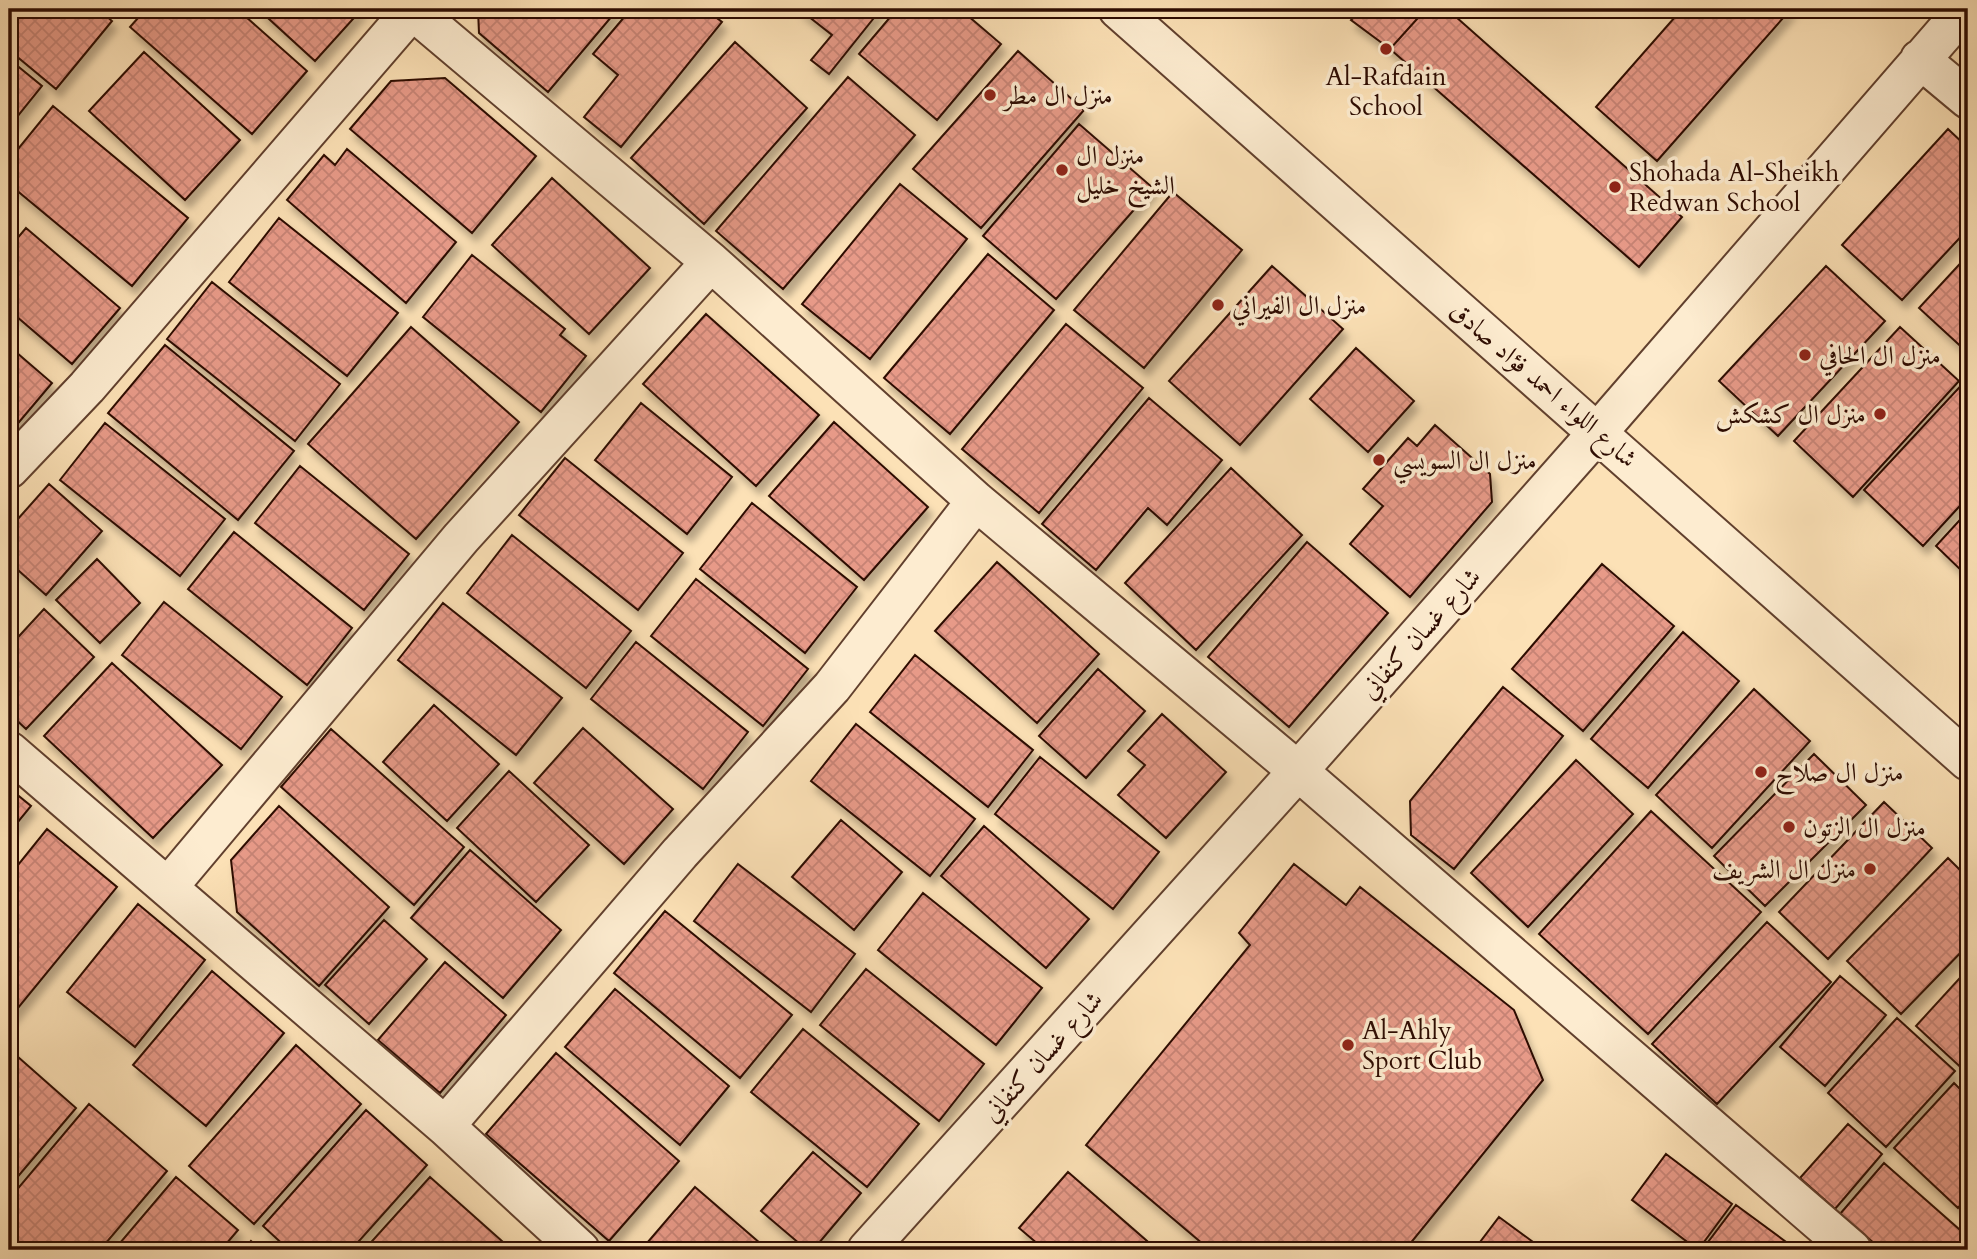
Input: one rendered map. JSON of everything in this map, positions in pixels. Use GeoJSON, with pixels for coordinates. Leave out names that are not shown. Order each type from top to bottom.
{"type":"FeatureCollection","features":[{"type":"Feature","properties":{"kind":"street"},"geometry":{"type":"LineString","coordinates":[[9,469],[96,376],[413,9],[711,262],[976,501],[1298,771],[1852,1250]]}},
{"type":"Feature","properties":{"kind":"street","name":"شارع اللواء احمد فؤاد صادق"},"geometry":{"type":"LineString","coordinates":[[1118,9],[1968,761]]}},
{"type":"Feature","properties":{"kind":"street","name":"شارع غسان كنفاني"},"geometry":{"type":"LineString","coordinates":[[867,1250],[1298,771],[1598,432],[1965,9]]}},
{"type":"Feature","properties":{"kind":"street"},"geometry":{"type":"LineString","coordinates":[[1920,59],[1968,99]]}},
{"type":"Feature","properties":{"kind":"street"},"geometry":{"type":"LineString","coordinates":[[168,887],[461,538],[711,262]]}},
{"type":"Feature","properties":{"kind":"street"},"geometry":{"type":"LineString","coordinates":[[444,1126],[680,853],[832,687],[976,501]]}},
{"type":"Feature","properties":{"kind":"street"},"geometry":{"type":"LineString","coordinates":[[9,751],[444,1126],[579,1250]]}},
{"type":"Feature","properties":{"kind":"building"},"geometry":{"type":"Polygon","coordinates":[[[9,9],[98,9],[112,21],[56,89],[9,50],[9,9]]]}},
{"type":"Feature","properties":{"kind":"building"},"geometry":{"type":"Polygon","coordinates":[[[146,9],[237,9],[307,71],[252,134],[130,27],[146,9]]]}},
{"type":"Feature","properties":{"kind":"building"},"geometry":{"type":"Polygon","coordinates":[[[258,9],[362,9],[315,61],[258,9]]]}},
{"type":"Feature","properties":{"kind":"building"},"geometry":{"type":"Polygon","coordinates":[[[478,9],[618,9],[548,92],[479,33],[478,9]]]}},
{"type":"Feature","properties":{"kind":"building"},"geometry":{"type":"Polygon","coordinates":[[[631,9],[705,9],[722,22],[621,147],[584,117],[618,75],[593,54],[631,9]]]}},
{"type":"Feature","properties":{"kind":"building"},"geometry":{"type":"Polygon","coordinates":[[[799,9],[881,9],[829,74],[811,60],[832,35],[799,9]]]}},
{"type":"Feature","properties":{"kind":"building"},"geometry":{"type":"Polygon","coordinates":[[[897,9],[960,9],[1001,44],[937,120],[859,54],[897,9]]]}},
{"type":"Feature","properties":{"kind":"building"},"geometry":{"type":"Polygon","coordinates":[[[1361,9],[1426,9],[1390,49],[1351,20],[1361,9]]]}},
{"type":"Feature","properties":{"kind":"building"},"geometry":{"type":"Polygon","coordinates":[[[1426,9],[1447,9],[1682,217],[1639,267],[1390,49],[1426,9]]]}},
{"type":"Feature","properties":{"kind":"building"},"geometry":{"type":"Polygon","coordinates":[[[1682,9],[1791,9],[1657,161],[1596,107],[1682,9]]]}},
{"type":"Feature","properties":{"kind":"building"},"geometry":{"type":"Polygon","coordinates":[[[735,42],[807,108],[704,224],[631,158],[735,42]]]}},
{"type":"Feature","properties":{"kind":"building"},"geometry":{"type":"Polygon","coordinates":[[[1018,51],[1084,110],[981,228],[913,169],[1018,51]]]}},
{"type":"Feature","properties":{"kind":"building"},"geometry":{"type":"Polygon","coordinates":[[[144,52],[240,140],[185,200],[89,111],[144,52]]]}},
{"type":"Feature","properties":{"kind":"building"},"geometry":{"type":"Polygon","coordinates":[[[9,59],[42,86],[9,127],[9,59]]]}},
{"type":"Feature","properties":{"kind":"building"},"geometry":{"type":"Polygon","coordinates":[[[848,77],[915,135],[783,289],[716,231],[848,77]]]}},
{"type":"Feature","properties":{"kind":"building"},"geometry":{"type":"Polygon","coordinates":[[[445,78],[536,156],[472,233],[350,129],[391,81],[445,78]]]}},
{"type":"Feature","properties":{"kind":"building"},"geometry":{"type":"Polygon","coordinates":[[[53,106],[188,218],[132,286],[9,184],[9,160],[53,106]]]}},
{"type":"Feature","properties":{"kind":"building"},"geometry":{"type":"Polygon","coordinates":[[[1079,124],[1153,188],[1056,299],[983,236],[1079,124]]]}},
{"type":"Feature","properties":{"kind":"building"},"geometry":{"type":"Polygon","coordinates":[[[1948,129],[1968,148],[1968,229],[1902,300],[1842,245],[1948,129]]]}},
{"type":"Feature","properties":{"kind":"building"},"geometry":{"type":"Polygon","coordinates":[[[347,149],[456,242],[406,303],[287,200],[324,155],[335,165],[347,149]]]}},
{"type":"Feature","properties":{"kind":"building"},"geometry":{"type":"Polygon","coordinates":[[[552,178],[650,268],[589,334],[492,245],[552,178]]]}},
{"type":"Feature","properties":{"kind":"building"},"geometry":{"type":"Polygon","coordinates":[[[900,184],[967,239],[870,359],[802,304],[900,184]]]}},
{"type":"Feature","properties":{"kind":"building"},"geometry":{"type":"Polygon","coordinates":[[[1173,192],[1242,250],[1144,368],[1074,310],[1173,192]]]}},
{"type":"Feature","properties":{"kind":"building"},"geometry":{"type":"Polygon","coordinates":[[[279,218],[398,313],[347,376],[229,282],[279,218]]]}},
{"type":"Feature","properties":{"kind":"building"},"geometry":{"type":"Polygon","coordinates":[[[26,228],[120,308],[72,364],[9,310],[9,248],[26,228]]]}},
{"type":"Feature","properties":{"kind":"building"},"geometry":{"type":"Polygon","coordinates":[[[988,254],[1054,310],[950,434],[884,378],[988,254]]]}},
{"type":"Feature","properties":{"kind":"building"},"geometry":{"type":"Polygon","coordinates":[[[472,255],[565,329],[560,335],[586,356],[541,412],[423,317],[472,255]]]}},
{"type":"Feature","properties":{"kind":"building"},"geometry":{"type":"Polygon","coordinates":[[[1968,255],[1968,353],[1919,308],[1968,255]]]}},
{"type":"Feature","properties":{"kind":"building"},"geometry":{"type":"Polygon","coordinates":[[[1272,266],[1343,329],[1240,445],[1169,381],[1272,266]]]}},
{"type":"Feature","properties":{"kind":"building"},"geometry":{"type":"Polygon","coordinates":[[[1826,266],[1885,321],[1778,436],[1719,381],[1826,266]]]}},
{"type":"Feature","properties":{"kind":"building"},"geometry":{"type":"Polygon","coordinates":[[[212,282],[340,384],[295,441],[167,339],[212,282]]]}},
{"type":"Feature","properties":{"kind":"building"},"geometry":{"type":"Polygon","coordinates":[[[706,314],[819,415],[756,486],[643,384],[706,314]]]}},
{"type":"Feature","properties":{"kind":"building"},"geometry":{"type":"Polygon","coordinates":[[[1066,324],[1143,388],[1039,513],[962,449],[1066,324]]]}},
{"type":"Feature","properties":{"kind":"building"},"geometry":{"type":"Polygon","coordinates":[[[411,327],[519,422],[416,539],[308,444],[411,327]]]}},
{"type":"Feature","properties":{"kind":"building"},"geometry":{"type":"Polygon","coordinates":[[[1900,327],[1959,381],[1853,497],[1794,441],[1900,327]]]}},
{"type":"Feature","properties":{"kind":"building"},"geometry":{"type":"Polygon","coordinates":[[[165,345],[294,451],[238,520],[108,413],[165,345]]]}},
{"type":"Feature","properties":{"kind":"building"},"geometry":{"type":"Polygon","coordinates":[[[9,346],[52,383],[9,434],[9,346]]]}},
{"type":"Feature","properties":{"kind":"building"},"geometry":{"type":"Polygon","coordinates":[[[1356,348],[1414,401],[1368,452],[1310,399],[1356,348]]]}},
{"type":"Feature","properties":{"kind":"building"},"geometry":{"type":"Polygon","coordinates":[[[1968,378],[1968,497],[1923,546],[1864,490],[1968,378]]]}},
{"type":"Feature","properties":{"kind":"building"},"geometry":{"type":"Polygon","coordinates":[[[1149,398],[1222,460],[1167,525],[1148,508],[1096,570],[1042,524],[1149,398]]]}},
{"type":"Feature","properties":{"kind":"building"},"geometry":{"type":"Polygon","coordinates":[[[641,403],[732,477],[687,534],[595,460],[641,403]]]}},
{"type":"Feature","properties":{"kind":"building"},"geometry":{"type":"Polygon","coordinates":[[[834,422],[928,507],[864,580],[769,496],[834,422]]]}},
{"type":"Feature","properties":{"kind":"building"},"geometry":{"type":"Polygon","coordinates":[[[105,423],[225,519],[180,576],[60,480],[105,423]]]}},
{"type":"Feature","properties":{"kind":"building"},"geometry":{"type":"Polygon","coordinates":[[[1435,425],[1490,474],[1492,502],[1410,597],[1350,544],[1383,506],[1363,489],[1408,438],[1417,446],[1435,425]]]}},
{"type":"Feature","properties":{"kind":"building"},"geometry":{"type":"Polygon","coordinates":[[[565,458],[683,553],[638,610],[519,515],[565,458]]]}},
{"type":"Feature","properties":{"kind":"building"},"geometry":{"type":"Polygon","coordinates":[[[300,466],[409,554],[364,610],[255,523],[300,466]]]}},
{"type":"Feature","properties":{"kind":"building"},"geometry":{"type":"Polygon","coordinates":[[[1231,468],[1302,535],[1196,650],[1125,583],[1231,468]]]}},
{"type":"Feature","properties":{"kind":"building"},"geometry":{"type":"Polygon","coordinates":[[[49,484],[102,531],[46,595],[9,562],[9,529],[49,484]]]}},
{"type":"Feature","properties":{"kind":"building"},"geometry":{"type":"Polygon","coordinates":[[[752,503],[857,587],[805,653],[700,569],[752,503]]]}},
{"type":"Feature","properties":{"kind":"building"},"geometry":{"type":"Polygon","coordinates":[[[1968,511],[1968,577],[1936,546],[1968,511]]]}},
{"type":"Feature","properties":{"kind":"building"},"geometry":{"type":"Polygon","coordinates":[[[234,532],[352,628],[307,685],[188,589],[234,532]]]}},
{"type":"Feature","properties":{"kind":"building"},"geometry":{"type":"Polygon","coordinates":[[[512,535],[631,631],[586,688],[467,593],[512,535]]]}},
{"type":"Feature","properties":{"kind":"building"},"geometry":{"type":"Polygon","coordinates":[[[1307,542],[1388,613],[1289,727],[1208,657],[1307,542]]]}},
{"type":"Feature","properties":{"kind":"building"},"geometry":{"type":"Polygon","coordinates":[[[97,559],[140,603],[100,643],[56,600],[97,559]]]}},
{"type":"Feature","properties":{"kind":"building"},"geometry":{"type":"Polygon","coordinates":[[[997,562],[1099,654],[1037,723],[935,631],[997,562]]]}},
{"type":"Feature","properties":{"kind":"building"},"geometry":{"type":"Polygon","coordinates":[[[1602,564],[1674,626],[1583,731],[1512,669],[1602,564]]]}},
{"type":"Feature","properties":{"kind":"building"},"geometry":{"type":"Polygon","coordinates":[[[696,579],[808,669],[763,726],[651,636],[696,579]]]}},
{"type":"Feature","properties":{"kind":"building"},"geometry":{"type":"Polygon","coordinates":[[[164,602],[282,697],[241,749],[122,655],[164,602]]]}},
{"type":"Feature","properties":{"kind":"building"},"geometry":{"type":"Polygon","coordinates":[[[443,603],[562,698],[516,755],[398,660],[443,603]]]}},
{"type":"Feature","properties":{"kind":"building"},"geometry":{"type":"Polygon","coordinates":[[[44,609],[94,657],[26,729],[9,713],[9,647],[44,609]]]}},
{"type":"Feature","properties":{"kind":"building"},"geometry":{"type":"Polygon","coordinates":[[[1683,632],[1739,681],[1648,788],[1591,739],[1683,632]]]}},
{"type":"Feature","properties":{"kind":"building"},"geometry":{"type":"Polygon","coordinates":[[[636,642],[748,732],[703,789],[591,699],[636,642]]]}},
{"type":"Feature","properties":{"kind":"building"},"geometry":{"type":"Polygon","coordinates":[[[915,655],[1033,750],[988,807],[870,712],[915,655]]]}},
{"type":"Feature","properties":{"kind":"building"},"geometry":{"type":"Polygon","coordinates":[[[112,663],[222,765],[153,838],[44,736],[112,663]]]}},
{"type":"Feature","properties":{"kind":"building"},"geometry":{"type":"Polygon","coordinates":[[[1098,669],[1145,711],[1086,778],[1039,736],[1098,669]]]}},
{"type":"Feature","properties":{"kind":"building"},"geometry":{"type":"Polygon","coordinates":[[[1503,687],[1563,736],[1454,869],[1411,835],[1410,801],[1503,687]]]}},
{"type":"Feature","properties":{"kind":"building"},"geometry":{"type":"Polygon","coordinates":[[[1754,689],[1810,741],[1712,848],[1656,795],[1754,689]]]}},
{"type":"Feature","properties":{"kind":"building"},"geometry":{"type":"Polygon","coordinates":[[[434,705],[499,764],[447,821],[383,762],[434,705]]]}},
{"type":"Feature","properties":{"kind":"building"},"geometry":{"type":"Polygon","coordinates":[[[1162,714],[1226,772],[1166,838],[1118,795],[1145,765],[1128,751],[1162,714]]]}},
{"type":"Feature","properties":{"kind":"building"},"geometry":{"type":"Polygon","coordinates":[[[856,724],[975,819],[930,876],[811,781],[856,724]]]}},
{"type":"Feature","properties":{"kind":"building"},"geometry":{"type":"Polygon","coordinates":[[[583,728],[673,809],[624,864],[534,783],[583,728]]]}},
{"type":"Feature","properties":{"kind":"building"},"geometry":{"type":"Polygon","coordinates":[[[331,729],[464,847],[414,905],[281,787],[331,729]]]}},
{"type":"Feature","properties":{"kind":"building"},"geometry":{"type":"Polygon","coordinates":[[[1814,754],[1866,805],[1765,906],[1714,856],[1814,754]]]}},
{"type":"Feature","properties":{"kind":"building"},"geometry":{"type":"Polygon","coordinates":[[[1040,757],[1159,852],[1113,909],[995,814],[1040,757]]]}},
{"type":"Feature","properties":{"kind":"building"},"geometry":{"type":"Polygon","coordinates":[[[1576,760],[1633,814],[1528,927],[1471,873],[1576,760]]]}},
{"type":"Feature","properties":{"kind":"building"},"geometry":{"type":"Polygon","coordinates":[[[509,771],[589,845],[536,902],[457,828],[509,771]]]}},
{"type":"Feature","properties":{"kind":"building"},"geometry":{"type":"Polygon","coordinates":[[[9,788],[31,806],[9,833],[9,788]]]}},
{"type":"Feature","properties":{"kind":"building"},"geometry":{"type":"Polygon","coordinates":[[[1884,802],[1932,848],[1828,959],[1779,912],[1884,802]]]}},
{"type":"Feature","properties":{"kind":"building"},"geometry":{"type":"Polygon","coordinates":[[[279,806],[389,907],[319,986],[237,912],[231,860],[279,806]]]}},
{"type":"Feature","properties":{"kind":"building"},"geometry":{"type":"Polygon","coordinates":[[[1651,811],[1761,912],[1648,1034],[1539,934],[1651,811]]]}},
{"type":"Feature","properties":{"kind":"building"},"geometry":{"type":"Polygon","coordinates":[[[841,820],[902,872],[854,930],[792,877],[841,820]]]}},
{"type":"Feature","properties":{"kind":"building"},"geometry":{"type":"Polygon","coordinates":[[[984,826],[1089,919],[1046,968],[941,876],[984,826]]]}},
{"type":"Feature","properties":{"kind":"building"},"geometry":{"type":"Polygon","coordinates":[[[47,829],[117,887],[9,1019],[9,876],[47,829]]]}},
{"type":"Feature","properties":{"kind":"building"},"geometry":{"type":"Polygon","coordinates":[[[470,850],[561,930],[503,998],[411,918],[470,850]]]}},
{"type":"Feature","properties":{"kind":"building"},"geometry":{"type":"Polygon","coordinates":[[[1948,858],[1968,878],[1968,945],[1901,1014],[1847,961],[1948,858]]]}},
{"type":"Feature","properties":{"kind":"building"},"geometry":{"type":"Polygon","coordinates":[[[738,864],[855,954],[811,1012],[694,921],[738,864]]]}},
{"type":"Feature","properties":{"kind":"building","name":"Al-Ahly Sport Club"},"geometry":{"type":"Polygon","coordinates":[[[1294,864],[1346,905],[1360,887],[1514,1010],[1543,1080],[1405,1250],[1210,1250],[1086,1145],[1250,945],[1239,933],[1294,864]]]}},
{"type":"Feature","properties":{"kind":"building"},"geometry":{"type":"Polygon","coordinates":[[[923,893],[1042,988],[996,1045],[878,950],[923,893]]]}},
{"type":"Feature","properties":{"kind":"building"},"geometry":{"type":"Polygon","coordinates":[[[138,904],[205,960],[135,1047],[67,992],[138,904]]]}},
{"type":"Feature","properties":{"kind":"building"},"geometry":{"type":"Polygon","coordinates":[[[665,911],[792,1015],[740,1078],[614,973],[665,911]]]}},
{"type":"Feature","properties":{"kind":"building"},"geometry":{"type":"Polygon","coordinates":[[[384,920],[427,959],[369,1024],[325,985],[384,920]]]}},
{"type":"Feature","properties":{"kind":"building"},"geometry":{"type":"Polygon","coordinates":[[[1767,922],[1831,982],[1717,1104],[1652,1044],[1767,922]]]}},
{"type":"Feature","properties":{"kind":"building"},"geometry":{"type":"Polygon","coordinates":[[[445,962],[506,1015],[440,1093],[378,1040],[445,962]]]}},
{"type":"Feature","properties":{"kind":"building"},"geometry":{"type":"Polygon","coordinates":[[[866,969],[984,1064],[939,1121],[820,1025],[866,969]]]}},
{"type":"Feature","properties":{"kind":"building"},"geometry":{"type":"Polygon","coordinates":[[[1968,969],[1968,1074],[1916,1026],[1968,969]]]}},
{"type":"Feature","properties":{"kind":"building"},"geometry":{"type":"Polygon","coordinates":[[[212,971],[284,1033],[206,1126],[133,1065],[212,971]]]}},
{"type":"Feature","properties":{"kind":"building"},"geometry":{"type":"Polygon","coordinates":[[[1840,976],[1886,1015],[1825,1086],[1780,1047],[1840,976]]]}},
{"type":"Feature","properties":{"kind":"building"},"geometry":{"type":"Polygon","coordinates":[[[615,989],[729,1086],[680,1145],[565,1047],[615,989]]]}},
{"type":"Feature","properties":{"kind":"building"},"geometry":{"type":"Polygon","coordinates":[[[1897,1018],[1955,1071],[1886,1147],[1828,1093],[1897,1018]]]}},
{"type":"Feature","properties":{"kind":"building"},"geometry":{"type":"Polygon","coordinates":[[[803,1029],[919,1124],[867,1187],[751,1092],[803,1029]]]}},
{"type":"Feature","properties":{"kind":"building"},"geometry":{"type":"Polygon","coordinates":[[[296,1045],[361,1104],[254,1224],[189,1166],[296,1045]]]}},
{"type":"Feature","properties":{"kind":"building"},"geometry":{"type":"Polygon","coordinates":[[[9,1049],[76,1108],[9,1187],[9,1049]]]}},
{"type":"Feature","properties":{"kind":"building"},"geometry":{"type":"Polygon","coordinates":[[[556,1053],[679,1161],[609,1241],[486,1134],[556,1053]]]}},
{"type":"Feature","properties":{"kind":"building"},"geometry":{"type":"Polygon","coordinates":[[[1954,1083],[1968,1097],[1968,1197],[1958,1208],[1894,1148],[1954,1083]]]}},
{"type":"Feature","properties":{"kind":"building"},"geometry":{"type":"Polygon","coordinates":[[[89,1104],[167,1171],[100,1250],[9,1250],[9,1199],[89,1104]]]}},
{"type":"Feature","properties":{"kind":"building"},"geometry":{"type":"Polygon","coordinates":[[[366,1110],[427,1165],[351,1250],[289,1250],[263,1226],[366,1110]]]}},
{"type":"Feature","properties":{"kind":"building"},"geometry":{"type":"Polygon","coordinates":[[[1848,1124],[1882,1154],[1835,1209],[1800,1178],[1848,1124]]]}},
{"type":"Feature","properties":{"kind":"building"},"geometry":{"type":"Polygon","coordinates":[[[813,1152],[861,1193],[813,1250],[807,1250],[761,1211],[813,1152]]]}},
{"type":"Feature","properties":{"kind":"building"},"geometry":{"type":"Polygon","coordinates":[[[1666,1154],[1732,1204],[1698,1250],[1632,1200],[1666,1154]]]}},
{"type":"Feature","properties":{"kind":"building"},"geometry":{"type":"Polygon","coordinates":[[[1884,1163],[1968,1237],[1968,1250],[1882,1250],[1840,1214],[1884,1163]]]}},
{"type":"Feature","properties":{"kind":"building"},"geometry":{"type":"Polygon","coordinates":[[[1068,1172],[1147,1241],[1140,1250],[1045,1250],[1019,1228],[1068,1172]]]}},
{"type":"Feature","properties":{"kind":"building"},"geometry":{"type":"Polygon","coordinates":[[[176,1177],[238,1230],[221,1250],[114,1250],[176,1177]]]}},
{"type":"Feature","properties":{"kind":"building"},"geometry":{"type":"Polygon","coordinates":[[[430,1177],[512,1250],[364,1250],[430,1177]]]}},
{"type":"Feature","properties":{"kind":"building"},"geometry":{"type":"Polygon","coordinates":[[[695,1187],[768,1250],[641,1250],[695,1187]]]}},
{"type":"Feature","properties":{"kind":"building"},"geometry":{"type":"Polygon","coordinates":[[[1736,1205],[1797,1250],[1702,1250],[1736,1205]]]}},
{"type":"Feature","properties":{"kind":"building"},"geometry":{"type":"Polygon","coordinates":[[[1499,1217],[1544,1250],[1474,1250],[1499,1217]]]}},
{"type":"Feature","properties":{"kind":"building"},"geometry":{"type":"Polygon","coordinates":[[[251,1241],[262,1250],[243,1250],[251,1241]]]}},
{"type":"Feature","properties":{"kind":"place","name":"Al-Rafdain School"},"geometry":{"type":"Point","coordinates":[1386,49]}},
{"type":"Feature","properties":{"kind":"place","name":"منزل ال مطر"},"geometry":{"type":"Point","coordinates":[990,95]}},
{"type":"Feature","properties":{"kind":"place","name":"منزل ال الشيخ خليل"},"geometry":{"type":"Point","coordinates":[1062,170]}},
{"type":"Feature","properties":{"kind":"place","name":"Shohada Al-Sheikh Redwan School"},"geometry":{"type":"Point","coordinates":[1615,187]}},
{"type":"Feature","properties":{"kind":"place","name":"منزل ال الفيراني"},"geometry":{"type":"Point","coordinates":[1218,305]}},
{"type":"Feature","properties":{"kind":"place","name":"منزل ال الحافي"},"geometry":{"type":"Point","coordinates":[1805,355]}},
{"type":"Feature","properties":{"kind":"place","name":"منزل ال كشكش"},"geometry":{"type":"Point","coordinates":[1880,414]}},
{"type":"Feature","properties":{"kind":"place","name":"منزل ال السويسي"},"geometry":{"type":"Point","coordinates":[1379,460]}},
{"type":"Feature","properties":{"kind":"place","name":"منزل ال صلاح"},"geometry":{"type":"Point","coordinates":[1761,772]}},
{"type":"Feature","properties":{"kind":"place","name":"منزل ال الزتون"},"geometry":{"type":"Point","coordinates":[1789,827]}},
{"type":"Feature","properties":{"kind":"place","name":"منزل ال الشريف"},"geometry":{"type":"Point","coordinates":[1870,869]}},
{"type":"Feature","properties":{"kind":"place","name":"Al-Ahly Sport Club"},"geometry":{"type":"Point","coordinates":[1348,1045]}}]}
